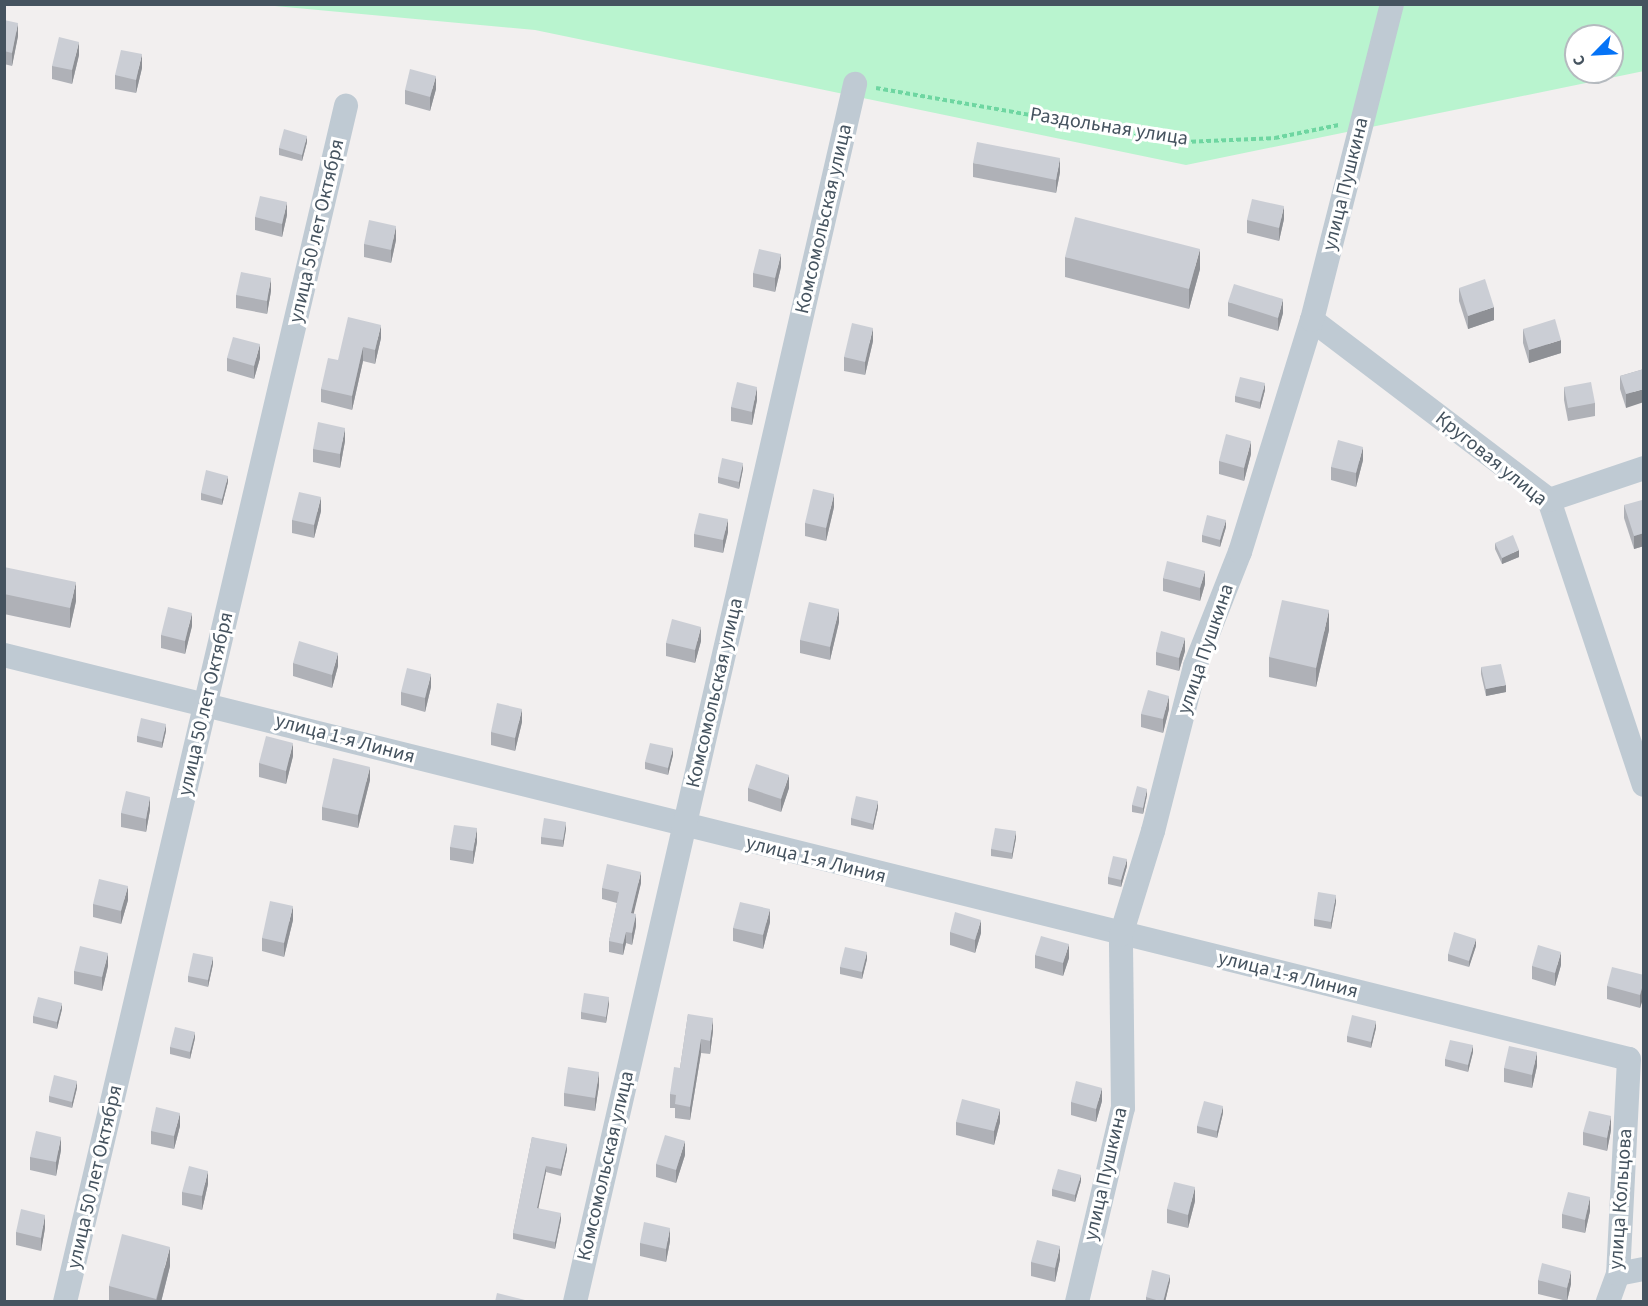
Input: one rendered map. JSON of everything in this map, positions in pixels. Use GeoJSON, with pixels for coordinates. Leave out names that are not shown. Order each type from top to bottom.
{"type":"FeatureCollection","features":[{"type":"Feature","properties":{"kind":"street","name":"улица Пушкина"},"geometry":{"type":"LineString","coordinates":[[1077,1302],[1124,1108],[1120,935],[1153,831],[1196,666],[1240,552],[1312,320],[1362,115],[1392,4]]}},
{"type":"Feature","properties":{"kind":"street","name":"Комсомольская улица"},"geometry":{"type":"LineString","coordinates":[[575,1302],[855,84]]}},
{"type":"Feature","properties":{"kind":"street","name":"улица 50 лет Октября"},"geometry":{"type":"LineString","coordinates":[[65,1302],[346,106]]}},
{"type":"Feature","properties":{"kind":"street","name":"Круговая улица"},"geometry":{"type":"LineString","coordinates":[[1312,320],[1549,501],[1644,785]]}},
{"type":"Feature","properties":{"kind":"street"},"geometry":{"type":"LineString","coordinates":[[1549,501],[1644,468]]}},
{"type":"Feature","properties":{"kind":"street","name":"улица 1-я Линия"},"geometry":{"type":"LineString","coordinates":[[4,655],[206,703],[684,827],[1629,1059]]}},
{"type":"Feature","properties":{"kind":"street","name":"улица Кольцова"},"geometry":{"type":"LineString","coordinates":[[1608,1302],[1618,1274],[1629,1059]]}},
{"type":"Feature","properties":{"kind":"street"},"geometry":{"type":"LineString","coordinates":[[1618,1274],[1644,1269]]}},
{"type":"Feature","properties":{"kind":"path","name":"Раздольная улица"},"geometry":{"type":"LineString","coordinates":[[855,84],[1184,142],[1275,138],[1324,131],[1362,115]]}},
{"type":"Feature","properties":{"kind":"green space"},"geometry":{"type":"Polygon","coordinates":[[[1643,4],[1644,71],[1624,75],[1624,24],[1564,24],[1564,84],[1581,84],[1186,165],[535,30],[264,5],[1643,4]]]}},
{"type":"Feature","properties":{"kind":"building"},"geometry":{"type":"Polygon","coordinates":[[[4,20],[18,23],[12,53],[4,51],[4,20]]]}},
{"type":"Feature","properties":{"kind":"building"},"geometry":{"type":"Polygon","coordinates":[[[59,37],[79,42],[72,70],[52,66],[59,37]]]}},
{"type":"Feature","properties":{"kind":"building"},"geometry":{"type":"Polygon","coordinates":[[[121,50],[142,54],[136,80],[115,75],[121,50]]]}},
{"type":"Feature","properties":{"kind":"building"},"geometry":{"type":"Polygon","coordinates":[[[410,69],[436,76],[430,97],[405,90],[410,69]]]}},
{"type":"Feature","properties":{"kind":"building"},"geometry":{"type":"Polygon","coordinates":[[[284,129],[307,136],[302,155],[279,148],[284,129]]]}},
{"type":"Feature","properties":{"kind":"building"},"geometry":{"type":"Polygon","coordinates":[[[977,142],[1060,158],[1056,180],[973,163],[977,142]]]}},
{"type":"Feature","properties":{"kind":"building"},"geometry":{"type":"Polygon","coordinates":[[[260,196],[287,202],[282,224],[255,217],[260,196]]]}},
{"type":"Feature","properties":{"kind":"building"},"geometry":{"type":"Polygon","coordinates":[[[1252,199],[1284,206],[1279,228],[1247,220],[1252,199]]]}},
{"type":"Feature","properties":{"kind":"building"},"geometry":{"type":"Polygon","coordinates":[[[1075,217],[1200,249],[1189,289],[1065,257],[1075,217]]]}},
{"type":"Feature","properties":{"kind":"building"},"geometry":{"type":"Polygon","coordinates":[[[369,220],[396,226],[391,250],[364,244],[369,220]]]}},
{"type":"Feature","properties":{"kind":"building"},"geometry":{"type":"Polygon","coordinates":[[[759,249],[781,254],[775,278],[753,273],[759,249]]]}},
{"type":"Feature","properties":{"kind":"building"},"geometry":{"type":"Polygon","coordinates":[[[241,272],[271,278],[267,301],[236,295],[241,272]]]}},
{"type":"Feature","properties":{"kind":"building"},"geometry":{"type":"Polygon","coordinates":[[[1485,279],[1494,307],[1468,316],[1459,288],[1485,279]]]}},
{"type":"Feature","properties":{"kind":"building"},"geometry":{"type":"Polygon","coordinates":[[[1234,284],[1283,299],[1278,318],[1228,302],[1234,284]]]}},
{"type":"Feature","properties":{"kind":"building"},"geometry":{"type":"Polygon","coordinates":[[[348,317],[381,325],[375,350],[363,347],[352,396],[321,389],[328,358],[338,360],[348,317]]]}},
{"type":"Feature","properties":{"kind":"building"},"geometry":{"type":"Polygon","coordinates":[[[1555,319],[1561,340],[1529,350],[1523,329],[1555,319]]]}},
{"type":"Feature","properties":{"kind":"building"},"geometry":{"type":"Polygon","coordinates":[[[852,323],[873,328],[865,362],[844,357],[852,323]]]}},
{"type":"Feature","properties":{"kind":"building"},"geometry":{"type":"Polygon","coordinates":[[[233,337],[260,344],[254,366],[227,358],[233,337]]]}},
{"type":"Feature","properties":{"kind":"building"},"geometry":{"type":"Polygon","coordinates":[[[1644,369],[1644,389],[1626,394],[1620,376],[1644,369]]]}},
{"type":"Feature","properties":{"kind":"building"},"geometry":{"type":"Polygon","coordinates":[[[1240,377],[1265,383],[1260,402],[1235,396],[1240,377]]]}},
{"type":"Feature","properties":{"kind":"building"},"geometry":{"type":"Polygon","coordinates":[[[737,382],[757,387],[752,412],[731,407],[737,382]]]}},
{"type":"Feature","properties":{"kind":"building"},"geometry":{"type":"Polygon","coordinates":[[[1591,382],[1595,403],[1568,408],[1564,387],[1591,382]]]}},
{"type":"Feature","properties":{"kind":"building"},"geometry":{"type":"Polygon","coordinates":[[[318,422],[345,428],[340,454],[313,449],[318,422]]]}},
{"type":"Feature","properties":{"kind":"building"},"geometry":{"type":"Polygon","coordinates":[[[1226,434],[1251,441],[1244,468],[1219,461],[1226,434]]]}},
{"type":"Feature","properties":{"kind":"building"},"geometry":{"type":"Polygon","coordinates":[[[1338,440],[1363,447],[1356,473],[1331,467],[1338,440]]]}},
{"type":"Feature","properties":{"kind":"building"},"geometry":{"type":"Polygon","coordinates":[[[722,458],[743,463],[739,482],[718,477],[722,458]]]}},
{"type":"Feature","properties":{"kind":"building"},"geometry":{"type":"Polygon","coordinates":[[[206,470],[228,476],[222,499],[201,493],[206,470]]]}},
{"type":"Feature","properties":{"kind":"building"},"geometry":{"type":"Polygon","coordinates":[[[813,489],[834,494],[826,528],[805,523],[813,489]]]}},
{"type":"Feature","properties":{"kind":"building"},"geometry":{"type":"Polygon","coordinates":[[[299,492],[321,497],[314,525],[292,520],[299,492]]]}},
{"type":"Feature","properties":{"kind":"building"},"geometry":{"type":"Polygon","coordinates":[[[1642,500],[1644,533],[1634,536],[1624,505],[1642,500]]]}},
{"type":"Feature","properties":{"kind":"building"},"geometry":{"type":"Polygon","coordinates":[[[699,513],[728,519],[723,540],[694,534],[699,513]]]}},
{"type":"Feature","properties":{"kind":"building"},"geometry":{"type":"Polygon","coordinates":[[[1207,515],[1226,520],[1220,540],[1202,535],[1207,515]]]}},
{"type":"Feature","properties":{"kind":"building"},"geometry":{"type":"Polygon","coordinates":[[[1513,535],[1519,550],[1502,558],[1495,543],[1513,535]]]}},
{"type":"Feature","properties":{"kind":"building"},"geometry":{"type":"Polygon","coordinates":[[[1167,561],[1205,571],[1200,588],[1163,578],[1167,561]]]}},
{"type":"Feature","properties":{"kind":"building"},"geometry":{"type":"Polygon","coordinates":[[[4,567],[76,582],[70,608],[4,594],[4,567]]]}},
{"type":"Feature","properties":{"kind":"building"},"geometry":{"type":"Polygon","coordinates":[[[1282,600],[1329,610],[1316,668],[1269,657],[1282,600]]]}},
{"type":"Feature","properties":{"kind":"building"},"geometry":{"type":"Polygon","coordinates":[[[809,602],[839,609],[830,647],[800,640],[809,602]]]}},
{"type":"Feature","properties":{"kind":"building"},"geometry":{"type":"Polygon","coordinates":[[[168,607],[192,613],[185,641],[161,635],[168,607]]]}},
{"type":"Feature","properties":{"kind":"building"},"geometry":{"type":"Polygon","coordinates":[[[672,619],[701,627],[695,650],[666,643],[672,619]]]}},
{"type":"Feature","properties":{"kind":"building"},"geometry":{"type":"Polygon","coordinates":[[[1161,631],[1185,638],[1179,658],[1156,652],[1161,631]]]}},
{"type":"Feature","properties":{"kind":"building"},"geometry":{"type":"Polygon","coordinates":[[[299,641],[338,653],[332,675],[293,663],[299,641]]]}},
{"type":"Feature","properties":{"kind":"building"},"geometry":{"type":"Polygon","coordinates":[[[1501,664],[1506,685],[1486,689],[1481,667],[1501,664]]]}},
{"type":"Feature","properties":{"kind":"building"},"geometry":{"type":"Polygon","coordinates":[[[407,668],[431,674],[425,698],[401,692],[407,668]]]}},
{"type":"Feature","properties":{"kind":"building"},"geometry":{"type":"Polygon","coordinates":[[[1148,690],[1169,696],[1163,719],[1141,714],[1148,690]]]}},
{"type":"Feature","properties":{"kind":"building"},"geometry":{"type":"Polygon","coordinates":[[[497,703],[522,709],[515,738],[491,732],[497,703]]]}},
{"type":"Feature","properties":{"kind":"building"},"geometry":{"type":"Polygon","coordinates":[[[141,718],[166,724],[162,742],[137,736],[141,718]]]}},
{"type":"Feature","properties":{"kind":"building"},"geometry":{"type":"Polygon","coordinates":[[[266,736],[293,743],[286,771],[259,763],[266,736]]]}},
{"type":"Feature","properties":{"kind":"building"},"geometry":{"type":"Polygon","coordinates":[[[650,743],[673,748],[668,768],[645,762],[650,743]]]}},
{"type":"Feature","properties":{"kind":"building"},"geometry":{"type":"Polygon","coordinates":[[[333,758],[370,767],[358,815],[322,807],[333,758]]]}},
{"type":"Feature","properties":{"kind":"building"},"geometry":{"type":"Polygon","coordinates":[[[756,764],[789,775],[781,799],[748,788],[756,764]]]}},
{"type":"Feature","properties":{"kind":"building"},"geometry":{"type":"Polygon","coordinates":[[[1137,786],[1147,789],[1143,808],[1132,805],[1137,786]]]}},
{"type":"Feature","properties":{"kind":"building"},"geometry":{"type":"Polygon","coordinates":[[[126,791],[150,797],[146,819],[121,813],[126,791]]]}},
{"type":"Feature","properties":{"kind":"building"},"geometry":{"type":"Polygon","coordinates":[[[856,796],[878,801],[873,824],[851,818],[856,796]]]}},
{"type":"Feature","properties":{"kind":"building"},"geometry":{"type":"Polygon","coordinates":[[[544,818],[566,822],[563,840],[541,837],[544,818]]]}},
{"type":"Feature","properties":{"kind":"building"},"geometry":{"type":"Polygon","coordinates":[[[454,825],[477,828],[473,851],[450,847],[454,825]]]}},
{"type":"Feature","properties":{"kind":"building"},"geometry":{"type":"Polygon","coordinates":[[[995,828],[1016,831],[1012,853],[991,849],[995,828]]]}},
{"type":"Feature","properties":{"kind":"building"},"geometry":{"type":"Polygon","coordinates":[[[1113,856],[1127,859],[1121,880],[1108,877],[1113,856]]]}},
{"type":"Feature","properties":{"kind":"building"},"geometry":{"type":"Polygon","coordinates":[[[607,864],[641,872],[631,913],[636,914],[632,933],[626,932],[623,944],[609,941],[619,892],[602,888],[607,864]]]}},
{"type":"Feature","properties":{"kind":"building"},"geometry":{"type":"Polygon","coordinates":[[[99,879],[128,886],[121,911],[93,904],[99,879]]]}},
{"type":"Feature","properties":{"kind":"building"},"geometry":{"type":"Polygon","coordinates":[[[1318,892],[1336,895],[1331,922],[1314,919],[1318,892]]]}},
{"type":"Feature","properties":{"kind":"building"},"geometry":{"type":"Polygon","coordinates":[[[270,901],[293,906],[284,943],[262,938],[270,901]]]}},
{"type":"Feature","properties":{"kind":"building"},"geometry":{"type":"Polygon","coordinates":[[[740,902],[770,909],[763,935],[733,928],[740,902]]]}},
{"type":"Feature","properties":{"kind":"building"},"geometry":{"type":"Polygon","coordinates":[[[955,912],[981,920],[975,940],[950,932],[955,912]]]}},
{"type":"Feature","properties":{"kind":"building"},"geometry":{"type":"Polygon","coordinates":[[[1454,932],[1476,939],[1469,961],[1448,954],[1454,932]]]}},
{"type":"Feature","properties":{"kind":"building"},"geometry":{"type":"Polygon","coordinates":[[[1041,936],[1069,944],[1063,963],[1035,955],[1041,936]]]}},
{"type":"Feature","properties":{"kind":"building"},"geometry":{"type":"Polygon","coordinates":[[[1538,945],[1561,952],[1555,973],[1532,966],[1538,945]]]}},
{"type":"Feature","properties":{"kind":"building"},"geometry":{"type":"Polygon","coordinates":[[[80,946],[108,953],[102,977],[74,971],[80,946]]]}},
{"type":"Feature","properties":{"kind":"building"},"geometry":{"type":"Polygon","coordinates":[[[845,947],[867,952],[862,972],[840,967],[845,947]]]}},
{"type":"Feature","properties":{"kind":"building"},"geometry":{"type":"Polygon","coordinates":[[[193,953],[213,957],[208,980],[188,976],[193,953]]]}},
{"type":"Feature","properties":{"kind":"building"},"geometry":{"type":"Polygon","coordinates":[[[1612,967],[1644,975],[1640,995],[1607,986],[1612,967]]]}},
{"type":"Feature","properties":{"kind":"building"},"geometry":{"type":"Polygon","coordinates":[[[584,993],[609,997],[606,1017],[581,1012],[584,993]]]}},
{"type":"Feature","properties":{"kind":"building"},"geometry":{"type":"Polygon","coordinates":[[[38,997],[62,1003],[57,1022],[33,1016],[38,997]]]}},
{"type":"Feature","properties":{"kind":"building"},"geometry":{"type":"Polygon","coordinates":[[[688,1014],[713,1018],[710,1041],[701,1039],[690,1107],[675,1104],[676,1095],[670,1094],[674,1067],[680,1068],[688,1014]]]}},
{"type":"Feature","properties":{"kind":"building"},"geometry":{"type":"Polygon","coordinates":[[[1352,1015],[1376,1021],[1371,1042],[1347,1036],[1352,1015]]]}},
{"type":"Feature","properties":{"kind":"building"},"geometry":{"type":"Polygon","coordinates":[[[175,1027],[195,1032],[190,1052],[170,1047],[175,1027]]]}},
{"type":"Feature","properties":{"kind":"building"},"geometry":{"type":"Polygon","coordinates":[[[1450,1040],[1473,1045],[1468,1065],[1445,1059],[1450,1040]]]}},
{"type":"Feature","properties":{"kind":"building"},"geometry":{"type":"Polygon","coordinates":[[[1509,1046],[1537,1052],[1532,1075],[1504,1068],[1509,1046]]]}},
{"type":"Feature","properties":{"kind":"building"},"geometry":{"type":"Polygon","coordinates":[[[568,1067],[599,1072],[595,1098],[564,1093],[568,1067]]]}},
{"type":"Feature","properties":{"kind":"building"},"geometry":{"type":"Polygon","coordinates":[[[54,1075],[77,1081],[72,1102],[49,1096],[54,1075]]]}},
{"type":"Feature","properties":{"kind":"building"},"geometry":{"type":"Polygon","coordinates":[[[1076,1081],[1102,1088],[1096,1109],[1071,1102],[1076,1081]]]}},
{"type":"Feature","properties":{"kind":"building"},"geometry":{"type":"Polygon","coordinates":[[[962,1099],[1000,1109],[994,1131],[956,1122],[962,1099]]]}},
{"type":"Feature","properties":{"kind":"building"},"geometry":{"type":"Polygon","coordinates":[[[1204,1101],[1223,1106],[1217,1131],[1197,1126],[1204,1101]]]}},
{"type":"Feature","properties":{"kind":"building"},"geometry":{"type":"Polygon","coordinates":[[[156,1107],[180,1113],[174,1136],[151,1131],[156,1107]]]}},
{"type":"Feature","properties":{"kind":"building"},"geometry":{"type":"Polygon","coordinates":[[[1589,1111],[1611,1116],[1607,1138],[1583,1132],[1589,1111]]]}},
{"type":"Feature","properties":{"kind":"building"},"geometry":{"type":"Polygon","coordinates":[[[36,1131],[61,1137],[56,1162],[30,1157],[36,1131]]]}},
{"type":"Feature","properties":{"kind":"building"},"geometry":{"type":"Polygon","coordinates":[[[665,1135],[685,1141],[676,1170],[656,1164],[665,1135]]]}},
{"type":"Feature","properties":{"kind":"building"},"geometry":{"type":"Polygon","coordinates":[[[532,1137],[567,1144],[561,1169],[546,1166],[537,1208],[561,1213],[555,1242],[513,1233],[532,1137]]]}},
{"type":"Feature","properties":{"kind":"building"},"geometry":{"type":"Polygon","coordinates":[[[189,1166],[208,1171],[202,1196],[182,1192],[189,1166]]]}},
{"type":"Feature","properties":{"kind":"building"},"geometry":{"type":"Polygon","coordinates":[[[1058,1169],[1081,1175],[1075,1195],[1052,1189],[1058,1169]]]}},
{"type":"Feature","properties":{"kind":"building"},"geometry":{"type":"Polygon","coordinates":[[[1174,1182],[1195,1187],[1188,1215],[1167,1209],[1174,1182]]]}},
{"type":"Feature","properties":{"kind":"building"},"geometry":{"type":"Polygon","coordinates":[[[1568,1192],[1590,1197],[1585,1220],[1562,1214],[1568,1192]]]}},
{"type":"Feature","properties":{"kind":"building"},"geometry":{"type":"Polygon","coordinates":[[[21,1209],[45,1215],[41,1238],[16,1232],[21,1209]]]}},
{"type":"Feature","properties":{"kind":"building"},"geometry":{"type":"Polygon","coordinates":[[[644,1222],[670,1228],[666,1249],[640,1243],[644,1222]]]}},
{"type":"Feature","properties":{"kind":"building"},"geometry":{"type":"Polygon","coordinates":[[[122,1234],[170,1247],[156,1299],[109,1286],[122,1234]]]}},
{"type":"Feature","properties":{"kind":"building"},"geometry":{"type":"Polygon","coordinates":[[[1037,1240],[1060,1246],[1055,1268],[1031,1262],[1037,1240]]]}},
{"type":"Feature","properties":{"kind":"building"},"geometry":{"type":"Polygon","coordinates":[[[1542,1263],[1571,1271],[1567,1288],[1538,1280],[1542,1263]]]}},
{"type":"Feature","properties":{"kind":"building"},"geometry":{"type":"Polygon","coordinates":[[[1152,1270],[1170,1275],[1163,1302],[1146,1297],[1152,1270]]]}},
{"type":"Feature","properties":{"kind":"building"},"geometry":{"type":"Polygon","coordinates":[[[497,1293],[529,1301],[495,1302],[497,1293]]]}}]}
